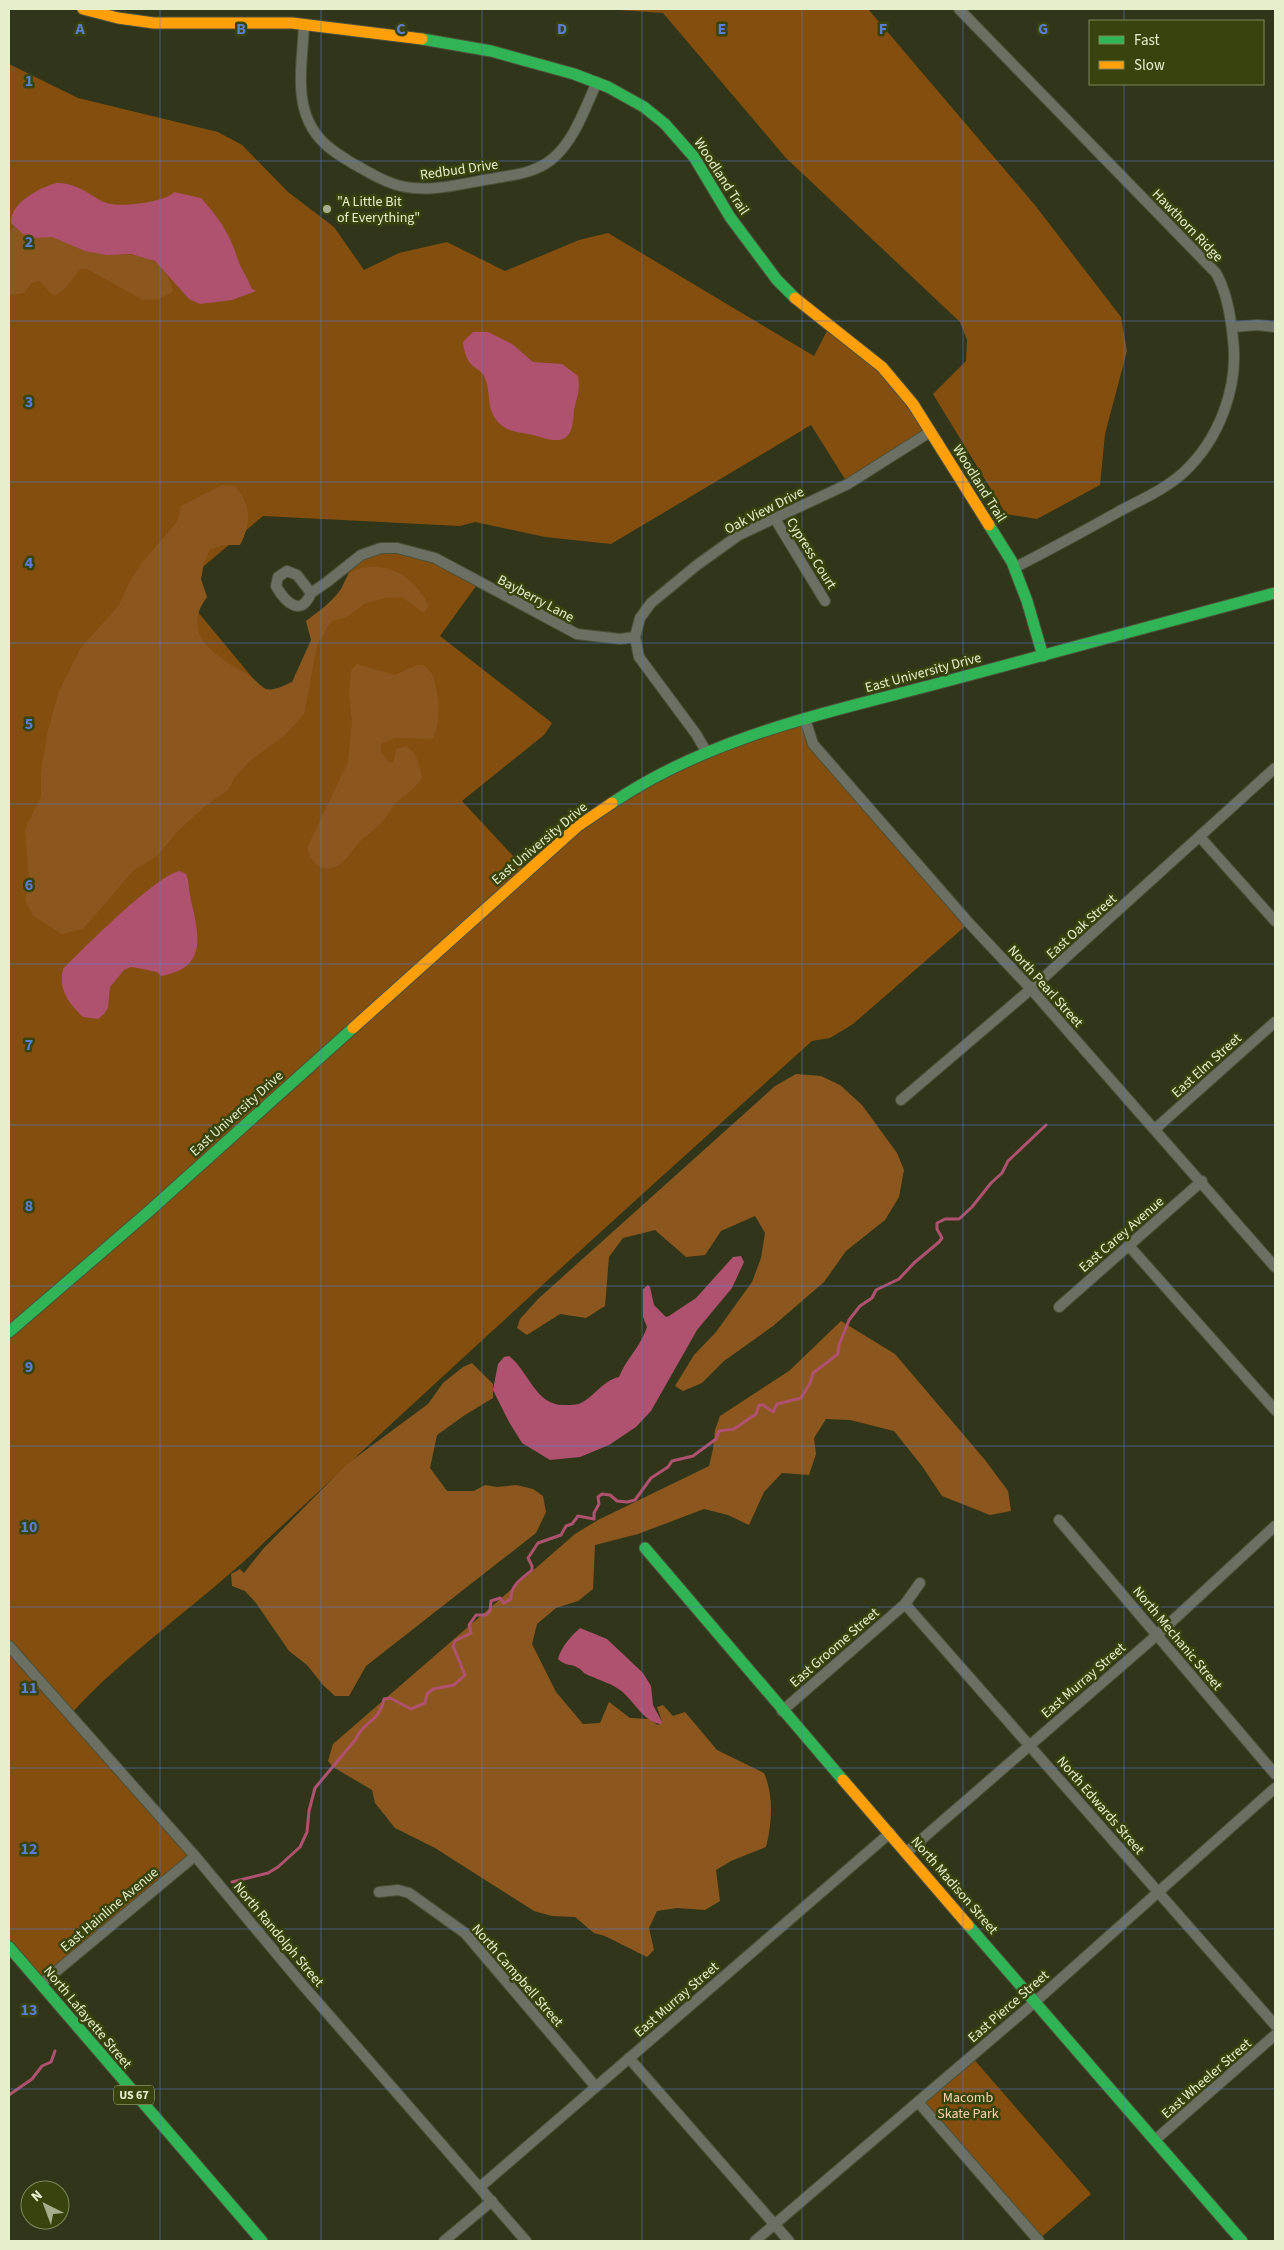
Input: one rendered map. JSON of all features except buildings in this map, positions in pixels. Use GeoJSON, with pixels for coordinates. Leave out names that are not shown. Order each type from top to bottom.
{"type":"FeatureCollection","features":[{"type":"Feature","properties":{"kind":"main road","name":"Woodland Trail"},"geometry":{"type":"LineString","coordinates":[[83,9],[118,18],[154,23],[304,25],[363,30],[466,45],[597,82],[620,92],[644,107],[681,141],[694,157],[730,217],[771,273],[802,305],[882,367],[904,391],[1014,568],[1027,601],[1043,656]]}},
{"type":"Feature","properties":{"kind":"main road","name":"East University Drive"},"geometry":{"type":"LineString","coordinates":[[9,1332],[147,1213],[578,826],[648,780],[706,751],[746,736],[1275,593]]}},
{"type":"Feature","properties":{"kind":"main road","name":"North Madison Street"},"geometry":{"type":"LineString","coordinates":[[645,1548],[782,1710],[907,1852],[1242,2241]]}},
{"type":"Feature","properties":{"kind":"main road","name":"North Lafayette Street"},"geometry":{"type":"LineString","coordinates":[[9,1947],[262,2241]]}},
{"type":"Feature","properties":{"kind":"street","name":"Hawthorn Ridge"},"geometry":{"type":"LineString","coordinates":[[959,9],[1216,273],[1220,280],[1232,327],[1235,354],[1229,396],[1214,432],[1191,464],[1160,490],[1014,568]]}},
{"type":"Feature","properties":{"kind":"street","name":"Redbud Drive"},"geometry":{"type":"LineString","coordinates":[[304,25],[302,96],[304,110],[316,136],[327,147],[381,179],[405,187],[435,188],[520,174],[544,164],[558,154],[568,140],[597,82]]}},
{"type":"Feature","properties":{"kind":"street"},"geometry":{"type":"LineString","coordinates":[[1232,327],[1258,325],[1275,328]]}},
{"type":"Feature","properties":{"kind":"street","name":"Oak View Drive"},"geometry":{"type":"LineString","coordinates":[[635,637],[640,618],[651,603],[725,545],[740,535],[848,484],[930,432]]}},
{"type":"Feature","properties":{"kind":"street","name":"Cypress Court"},"geometry":{"type":"LineString","coordinates":[[775,519],[826,601]]}},
{"type":"Feature","properties":{"kind":"street","name":"Bayberry Lane"},"geometry":{"type":"LineString","coordinates":[[311,592],[327,582],[360,555],[381,548],[397,548],[428,555],[576,634],[620,639],[635,637]]}},
{"type":"Feature","properties":{"kind":"street"},"geometry":{"type":"LineString","coordinates":[[635,637],[639,657],[696,734],[706,751]]}},
{"type":"Feature","properties":{"kind":"street","name":"North Pearl Street"},"geometry":{"type":"LineString","coordinates":[[805,719],[813,744],[969,923],[1031,989],[1202,1181],[1275,1267]]}},
{"type":"Feature","properties":{"kind":"street","name":"East Oak Street"},"geometry":{"type":"LineString","coordinates":[[901,1100],[1031,989],[1275,768]]}},
{"type":"Feature","properties":{"kind":"street"},"geometry":{"type":"LineString","coordinates":[[1200,837],[1275,921]]}},
{"type":"Feature","properties":{"kind":"street","name":"East Elm Street"},"geometry":{"type":"LineString","coordinates":[[1155,1129],[1275,1022]]}},
{"type":"Feature","properties":{"kind":"street","name":"East Carey Avenue"},"geometry":{"type":"LineString","coordinates":[[1059,1306],[1202,1181]]}},
{"type":"Feature","properties":{"kind":"street"},"geometry":{"type":"LineString","coordinates":[[1129,1246],[1275,1410]]}},
{"type":"Feature","properties":{"kind":"street","name":"North Mechanic Street"},"geometry":{"type":"LineString","coordinates":[[1059,1520],[1275,1774]]}},
{"type":"Feature","properties":{"kind":"street","name":"East Murray Street"},"geometry":{"type":"LineString","coordinates":[[907,1852],[1156,1635],[1275,1526]]}},
{"type":"Feature","properties":{"kind":"street","name":"East Groome Street"},"geometry":{"type":"LineString","coordinates":[[782,1710],[905,1604],[920,1583]]}},
{"type":"Feature","properties":{"kind":"street","name":"North Edwards Street"},"geometry":{"type":"LineString","coordinates":[[905,1604],[1275,2025]]}},
{"type":"Feature","properties":{"kind":"street","name":"North Randolph Street"},"geometry":{"type":"LineString","coordinates":[[9,1646],[195,1856],[291,1971],[526,2241]]}},
{"type":"Feature","properties":{"kind":"street","name":"East Pierce Street"},"geometry":{"type":"LineString","coordinates":[[754,2241],[1036,2001],[1275,1788]]}},
{"type":"Feature","properties":{"kind":"street","name":"East Murray Street"},"geometry":{"type":"LineString","coordinates":[[480,2187],[890,1833]]}},
{"type":"Feature","properties":{"kind":"street","name":"East Hainline Avenue"},"geometry":{"type":"LineString","coordinates":[[41,1984],[195,1856]]}},
{"type":"Feature","properties":{"kind":"street","name":"North Campbell Street"},"geometry":{"type":"LineString","coordinates":[[379,1892],[398,1890],[408,1893],[465,1934],[596,2087]]}},
{"type":"Feature","properties":{"kind":"street","name":"East Wheeler Street"},"geometry":{"type":"LineString","coordinates":[[1155,2140],[1275,2035]]}},
{"type":"Feature","properties":{"kind":"street"},"geometry":{"type":"LineString","coordinates":[[629,2058],[789,2241]]}},
{"type":"Feature","properties":{"kind":"street"},"geometry":{"type":"LineString","coordinates":[[918,2102],[1038,2241]]}},
{"type":"Feature","properties":{"kind":"street"},"geometry":{"type":"LineString","coordinates":[[444,2241],[492,2201]]}},
{"type":"Feature","properties":{"kind":"green space"},"geometry":{"type":"Polygon","coordinates":[[[604,9],[868,9],[1034,204],[1121,317],[1127,351],[1105,434],[1100,485],[1037,519],[1006,514],[933,394],[966,361],[967,340],[960,322],[786,158],[663,13],[604,9]]]}},
{"type":"Feature","properties":{"kind":"green space"},"geometry":{"type":"Polygon","coordinates":[[[9,64],[78,98],[218,132],[242,145],[288,192],[334,227],[364,270],[399,253],[447,242],[505,271],[579,240],[608,233],[814,356],[829,327],[857,346],[930,432],[848,484],[811,425],[611,544],[545,537],[475,522],[460,526],[263,516],[178,588],[275,705],[304,685],[320,631],[345,593],[350,562],[397,548],[428,555],[479,582],[440,636],[552,723],[544,735],[462,801],[527,871],[648,780],[805,719],[809,736],[969,923],[853,1024],[830,1038],[812,1041],[531,1295],[231,1573],[137,1651],[70,1715],[195,1856],[41,1984],[9,1947],[9,64]]]}},
{"type":"Feature","properties":{"kind":"green space","name":"Macomb Skate Park"},"geometry":{"type":"Polygon","coordinates":[[[971,2056],[1091,2194],[1038,2240],[918,2102],[971,2056]]]}},
{"type":"Feature","properties":{"kind":"shaded area"},"geometry":{"type":"Polygon","coordinates":[[[57,183],[73,186],[107,203],[122,205],[162,199],[174,192],[201,198],[223,227],[251,288],[256,291],[232,300],[200,304],[189,299],[155,261],[131,254],[107,255],[85,251],[52,237],[35,238],[23,234],[11,223],[15,209],[35,192],[57,183]]]}},
{"type":"Feature","properties":{"kind":"shaded area"},"geometry":{"type":"Polygon","coordinates":[[[14,226],[30,236],[37,238],[52,237],[84,250],[148,259],[158,265],[166,275],[173,290],[171,293],[158,299],[143,300],[87,269],[81,269],[66,287],[54,296],[39,281],[31,283],[25,293],[9,295],[9,232],[14,226]]]}},
{"type":"Feature","properties":{"kind":"shaded area"},"geometry":{"type":"Polygon","coordinates":[[[473,332],[488,332],[512,344],[533,362],[562,364],[578,376],[579,385],[571,430],[564,439],[546,439],[510,430],[498,422],[491,411],[488,388],[484,376],[471,364],[465,351],[463,342],[473,332]]]}},
{"type":"Feature","properties":{"kind":"shaded area"},"geometry":{"type":"Polygon","coordinates":[[[222,485],[235,486],[244,500],[248,514],[247,529],[240,545],[224,545],[210,549],[204,563],[201,579],[207,597],[199,611],[197,624],[200,636],[216,655],[253,678],[264,688],[276,688],[292,682],[311,640],[306,621],[334,598],[351,572],[362,568],[374,567],[392,570],[413,583],[429,605],[424,613],[402,597],[385,598],[364,604],[347,617],[333,621],[328,626],[317,646],[304,714],[284,736],[251,760],[235,777],[228,790],[205,806],[178,831],[157,856],[133,871],[83,929],[62,934],[33,916],[25,900],[29,878],[25,829],[41,797],[41,772],[48,730],[59,691],[80,649],[119,605],[130,581],[145,559],[177,522],[181,506],[222,485]]]}},
{"type":"Feature","properties":{"kind":"shaded area"},"geometry":{"type":"Polygon","coordinates":[[[357,664],[395,675],[417,665],[424,665],[432,674],[436,689],[437,726],[432,739],[395,738],[381,744],[381,752],[389,762],[393,763],[396,749],[406,746],[410,749],[417,760],[422,778],[413,789],[397,802],[383,821],[360,842],[345,860],[335,867],[324,868],[316,865],[307,848],[348,762],[352,722],[349,695],[351,670],[357,664]]]}},
{"type":"Feature","properties":{"kind":"shaded area"},"geometry":{"type":"Polygon","coordinates":[[[180,871],[186,874],[188,880],[196,923],[197,946],[194,957],[177,972],[161,976],[157,972],[138,968],[131,967],[124,970],[110,987],[108,1008],[104,1014],[98,1019],[83,1017],[65,995],[62,983],[63,969],[102,930],[138,898],[154,885],[180,871]]]}},
{"type":"Feature","properties":{"kind":"shaded area"},"geometry":{"type":"Polygon","coordinates":[[[796,1074],[821,1076],[840,1085],[862,1105],[897,1153],[904,1170],[899,1197],[885,1220],[846,1251],[824,1282],[773,1326],[724,1361],[702,1383],[683,1391],[675,1386],[694,1355],[716,1332],[752,1282],[761,1258],[765,1233],[755,1216],[721,1231],[705,1255],[686,1257],[655,1230],[623,1238],[609,1257],[605,1306],[586,1318],[560,1314],[527,1335],[517,1328],[520,1319],[538,1299],[775,1086],[796,1074]]]}},
{"type":"Feature","properties":{"kind":"shaded area"},"geometry":{"type":"Polygon","coordinates":[[[741,1256],[744,1262],[732,1288],[697,1330],[651,1411],[636,1427],[609,1445],[580,1457],[550,1460],[522,1443],[493,1390],[498,1364],[504,1357],[509,1356],[516,1362],[539,1394],[546,1400],[555,1404],[565,1405],[581,1403],[603,1385],[619,1377],[641,1340],[647,1327],[643,1317],[643,1289],[648,1285],[650,1287],[654,1305],[666,1317],[669,1316],[696,1298],[733,1257],[741,1256]]]}},
{"type":"Feature","properties":{"kind":"shaded area"},"geometry":{"type":"Polygon","coordinates":[[[841,1321],[895,1354],[985,1460],[1008,1491],[1011,1511],[990,1515],[942,1496],[922,1466],[894,1431],[850,1420],[826,1419],[814,1438],[816,1454],[809,1475],[782,1473],[764,1492],[749,1525],[728,1515],[704,1509],[638,1534],[595,1545],[593,1589],[578,1601],[556,1608],[537,1624],[532,1644],[556,1692],[583,1724],[600,1723],[609,1702],[630,1718],[649,1719],[658,1725],[662,1722],[657,1707],[663,1705],[673,1716],[685,1712],[717,1750],[764,1773],[771,1800],[770,1829],[766,1847],[731,1861],[716,1870],[720,1901],[705,1910],[677,1908],[657,1911],[649,1928],[654,1950],[647,1957],[605,1936],[594,1933],[575,1917],[552,1916],[534,1911],[435,1848],[395,1828],[375,1803],[372,1790],[333,1767],[328,1761],[333,1744],[575,1534],[598,1520],[709,1466],[715,1430],[720,1416],[789,1371],[841,1321]]]}},
{"type":"Feature","properties":{"kind":"shaded area"},"geometry":{"type":"Polygon","coordinates":[[[472,1363],[493,1384],[493,1398],[437,1435],[430,1468],[447,1491],[474,1491],[485,1485],[497,1487],[516,1485],[533,1489],[543,1496],[546,1512],[536,1533],[366,1666],[349,1696],[335,1696],[323,1685],[307,1665],[289,1651],[256,1603],[245,1591],[232,1586],[231,1574],[240,1569],[244,1573],[263,1549],[347,1464],[428,1404],[443,1383],[463,1367],[472,1363]]]}},
{"type":"Feature","properties":{"kind":"shaded area"},"geometry":{"type":"Polygon","coordinates":[[[580,1628],[607,1639],[643,1673],[651,1686],[653,1705],[662,1722],[661,1724],[649,1720],[616,1687],[558,1659],[561,1650],[580,1628]]]}},
{"type":"Feature","properties":{"kind":"waterway"},"geometry":{"type":"LineString","coordinates":[[232,1882],[268,1873],[278,1867],[300,1847],[307,1832],[309,1811],[315,1788],[359,1733],[375,1717],[382,1707],[384,1699],[390,1698],[411,1709],[425,1703],[427,1694],[433,1689],[454,1685],[465,1675],[453,1646],[455,1641],[471,1633],[469,1625],[476,1615],[486,1615],[490,1611],[491,1601],[500,1598],[504,1603],[511,1599],[515,1586],[532,1570],[528,1558],[538,1543],[561,1535],[566,1526],[572,1524],[578,1516],[594,1519],[594,1513],[599,1504],[598,1497],[602,1494],[610,1495],[617,1501],[627,1502],[635,1500],[651,1478],[668,1467],[672,1461],[693,1456],[716,1439],[719,1431],[734,1429],[756,1414],[759,1405],[763,1405],[773,1412],[777,1404],[801,1398],[810,1383],[813,1373],[838,1354],[839,1345],[849,1320],[860,1306],[872,1298],[876,1290],[899,1279],[914,1263],[939,1242],[942,1238],[937,1229],[937,1223],[945,1219],[959,1219],[1002,1173],[1008,1161],[1046,1125]]}},
{"type":"Feature","properties":{"kind":"waterway"},"geometry":{"type":"LineString","coordinates":[[9,2095],[32,2079],[42,2066],[51,2062],[55,2051]]}},
{"type":"Feature","properties":{"kind":"traffic: fast"},"geometry":{"type":"LineString","coordinates":[[422,39],[491,51],[574,74],[608,87],[644,107],[665,124],[694,157],[730,217],[777,280],[795,298]]}},
{"type":"Feature","properties":{"kind":"traffic: fast"},"geometry":{"type":"LineString","coordinates":[[989,525],[1012,562],[1027,601],[1043,656]]}},
{"type":"Feature","properties":{"kind":"traffic: fast"},"geometry":{"type":"LineString","coordinates":[[612,803],[649,780],[687,761],[766,730],[1275,593]]}},
{"type":"Feature","properties":{"kind":"traffic: fast"},"geometry":{"type":"LineString","coordinates":[[9,1332],[147,1213],[353,1028]]}},
{"type":"Feature","properties":{"kind":"traffic: fast"},"geometry":{"type":"LineString","coordinates":[[645,1548],[843,1780]]}},
{"type":"Feature","properties":{"kind":"traffic: fast"},"geometry":{"type":"LineString","coordinates":[[968,1925],[1242,2241]]}},
{"type":"Feature","properties":{"kind":"traffic: fast"},"geometry":{"type":"LineString","coordinates":[[9,1947],[262,2241]]}},
{"type":"Feature","properties":{"kind":"traffic: slow"},"geometry":{"type":"LineString","coordinates":[[83,9],[118,18],[154,23],[292,23],[422,39]]}},
{"type":"Feature","properties":{"kind":"traffic: slow"},"geometry":{"type":"LineString","coordinates":[[795,298],[882,367],[913,404],[989,525]]}},
{"type":"Feature","properties":{"kind":"traffic: slow"},"geometry":{"type":"LineString","coordinates":[[353,1028],[578,826],[612,803]]}},
{"type":"Feature","properties":{"kind":"traffic: slow"},"geometry":{"type":"LineString","coordinates":[[843,1780],[968,1925]]}},
{"type":"Feature","properties":{"kind":"place","name":"\"A Little Bit of Everything\""},"geometry":{"type":"Point","coordinates":[327,209]}}]}
